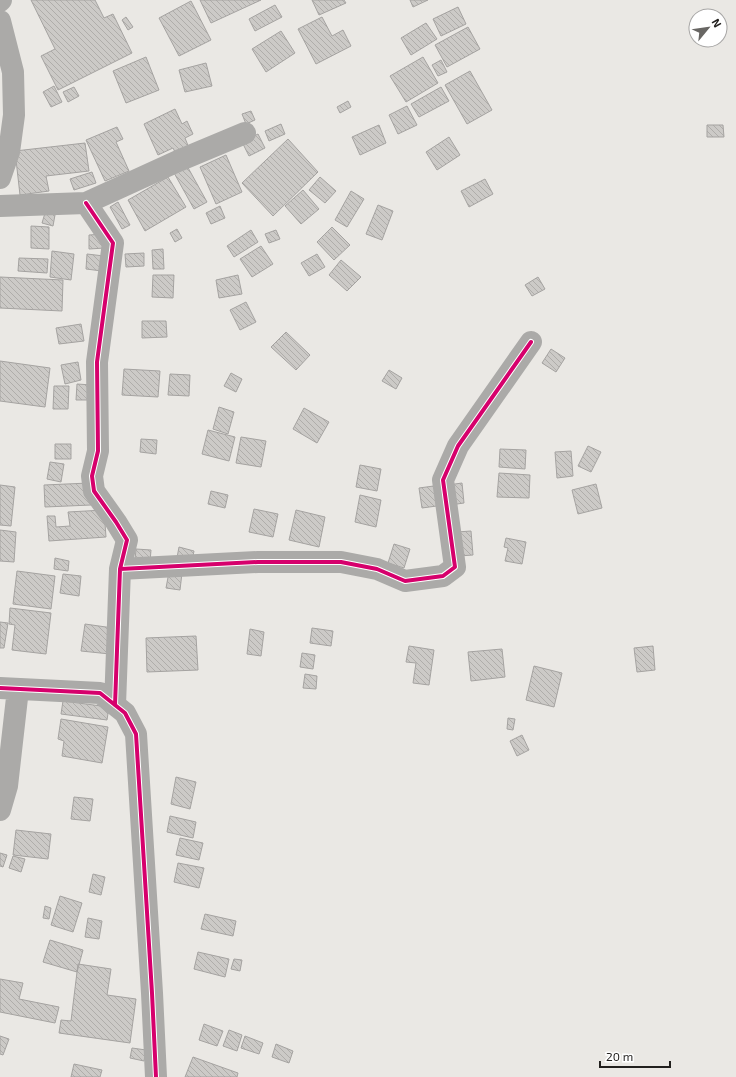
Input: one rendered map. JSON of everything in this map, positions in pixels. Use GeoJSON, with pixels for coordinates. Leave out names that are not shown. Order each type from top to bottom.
{"type":"FeatureCollection","features":[{"type":"Feature","properties":{"kind":"street"},"geometry":{"type":"LineString","coordinates":[[0,21],[13,72],[14,115],[9,152],[0,178]]}},
{"type":"Feature","properties":{"kind":"street"},"geometry":{"type":"LineString","coordinates":[[0,206],[86,203],[178,161],[245,133]]}},
{"type":"Feature","properties":{"kind":"street"},"geometry":{"type":"LineString","coordinates":[[86,203],[113,243],[97,362],[98,451],[92,476],[94,491],[127,540],[120,569],[115,705]]}},
{"type":"Feature","properties":{"kind":"street"},"geometry":{"type":"LineString","coordinates":[[120,569],[258,562],[341,562],[377,569],[405,581],[443,576],[455,567],[443,480],[458,446],[531,342]]}},
{"type":"Feature","properties":{"kind":"street"},"geometry":{"type":"LineString","coordinates":[[0,810],[7,786],[9,689],[100,693],[125,713],[136,734],[156,1077]]}},
{"type":"Feature","properties":{"kind":"building"},"geometry":{"type":"Polygon","coordinates":[[[31,0],[95,0],[104,18],[113,14],[132,53],[58,90],[41,56],[55,49],[31,0]]]}},
{"type":"Feature","properties":{"kind":"building"},"geometry":{"type":"Polygon","coordinates":[[[200,0],[261,0],[211,23],[200,0]]]}},
{"type":"Feature","properties":{"kind":"building"},"geometry":{"type":"Polygon","coordinates":[[[312,0],[344,0],[346,3],[319,15],[312,0]]]}},
{"type":"Feature","properties":{"kind":"building"},"geometry":{"type":"Polygon","coordinates":[[[410,0],[428,0],[413,7],[410,0]]]}},
{"type":"Feature","properties":{"kind":"building"},"geometry":{"type":"Polygon","coordinates":[[[191,1],[211,40],[179,56],[159,18],[191,1]]]}},
{"type":"Feature","properties":{"kind":"building"},"geometry":{"type":"Polygon","coordinates":[[[275,5],[282,17],[255,31],[249,19],[275,5]]]}},
{"type":"Feature","properties":{"kind":"building"},"geometry":{"type":"Polygon","coordinates":[[[458,7],[466,24],[441,36],[433,19],[458,7]]]}},
{"type":"Feature","properties":{"kind":"building"},"geometry":{"type":"Polygon","coordinates":[[[126,17],[133,27],[128,30],[122,20],[126,17]]]}},
{"type":"Feature","properties":{"kind":"building"},"geometry":{"type":"Polygon","coordinates":[[[322,17],[332,36],[343,30],[351,46],[316,64],[298,29],[322,17]]]}},
{"type":"Feature","properties":{"kind":"building"},"geometry":{"type":"Polygon","coordinates":[[[426,23],[437,39],[411,55],[401,38],[426,23]]]}},
{"type":"Feature","properties":{"kind":"building"},"geometry":{"type":"Polygon","coordinates":[[[468,27],[480,49],[447,67],[435,45],[468,27]]]}},
{"type":"Feature","properties":{"kind":"building"},"geometry":{"type":"Polygon","coordinates":[[[281,31],[295,53],[266,72],[252,49],[281,31]]]}},
{"type":"Feature","properties":{"kind":"building"},"geometry":{"type":"Polygon","coordinates":[[[146,57],[159,90],[126,103],[113,71],[146,57]]]}},
{"type":"Feature","properties":{"kind":"building"},"geometry":{"type":"Polygon","coordinates":[[[423,57],[438,83],[406,102],[390,76],[423,57]]]}},
{"type":"Feature","properties":{"kind":"building"},"geometry":{"type":"Polygon","coordinates":[[[441,60],[447,72],[438,76],[432,65],[441,60]]]}},
{"type":"Feature","properties":{"kind":"building"},"geometry":{"type":"Polygon","coordinates":[[[206,63],[212,86],[185,92],[179,70],[206,63]]]}},
{"type":"Feature","properties":{"kind":"building"},"geometry":{"type":"Polygon","coordinates":[[[470,71],[492,110],[467,124],[445,85],[470,71]]]}},
{"type":"Feature","properties":{"kind":"building"},"geometry":{"type":"Polygon","coordinates":[[[54,86],[62,102],[51,107],[43,92],[54,86]]]}},
{"type":"Feature","properties":{"kind":"building"},"geometry":{"type":"Polygon","coordinates":[[[74,87],[79,96],[68,102],[63,92],[74,87]]]}},
{"type":"Feature","properties":{"kind":"building"},"geometry":{"type":"Polygon","coordinates":[[[441,87],[449,101],[419,117],[411,104],[441,87]]]}},
{"type":"Feature","properties":{"kind":"building"},"geometry":{"type":"Polygon","coordinates":[[[348,101],[351,107],[340,113],[337,107],[348,101]]]}},
{"type":"Feature","properties":{"kind":"building"},"geometry":{"type":"Polygon","coordinates":[[[407,106],[417,125],[398,134],[389,115],[407,106]]]}},
{"type":"Feature","properties":{"kind":"building"},"geometry":{"type":"Polygon","coordinates":[[[175,109],[182,124],[187,121],[193,134],[185,138],[189,148],[176,154],[173,148],[158,155],[144,124],[175,109]]]}},
{"type":"Feature","properties":{"kind":"building"},"geometry":{"type":"Polygon","coordinates":[[[251,111],[255,120],[246,124],[242,114],[251,111]]]}},
{"type":"Feature","properties":{"kind":"building"},"geometry":{"type":"Polygon","coordinates":[[[281,124],[285,134],[269,141],[265,131],[281,124]]]}},
{"type":"Feature","properties":{"kind":"building"},"geometry":{"type":"Polygon","coordinates":[[[379,125],[386,143],[360,155],[352,137],[379,125]]]}},
{"type":"Feature","properties":{"kind":"building"},"geometry":{"type":"Polygon","coordinates":[[[707,125],[723,125],[724,137],[707,137],[707,125]]]}},
{"type":"Feature","properties":{"kind":"building"},"geometry":{"type":"Polygon","coordinates":[[[117,127],[123,139],[116,142],[129,171],[105,181],[86,140],[117,127]]]}},
{"type":"Feature","properties":{"kind":"building"},"geometry":{"type":"Polygon","coordinates":[[[258,134],[265,148],[249,156],[242,142],[258,134]]]}},
{"type":"Feature","properties":{"kind":"building"},"geometry":{"type":"Polygon","coordinates":[[[449,137],[460,155],[437,170],[426,152],[449,137]]]}},
{"type":"Feature","properties":{"kind":"building"},"geometry":{"type":"Polygon","coordinates":[[[288,139],[318,172],[273,216],[242,183],[288,139]]]}},
{"type":"Feature","properties":{"kind":"building"},"geometry":{"type":"Polygon","coordinates":[[[85,143],[89,171],[46,176],[49,191],[20,195],[15,151],[85,143]]]}},
{"type":"Feature","properties":{"kind":"building"},"geometry":{"type":"Polygon","coordinates":[[[226,155],[242,192],[216,204],[200,167],[226,155]]]}},
{"type":"Feature","properties":{"kind":"building"},"geometry":{"type":"Polygon","coordinates":[[[186,164],[207,202],[194,209],[173,171],[186,164]]]}},
{"type":"Feature","properties":{"kind":"building"},"geometry":{"type":"Polygon","coordinates":[[[92,172],[96,183],[74,190],[70,179],[92,172]]]}},
{"type":"Feature","properties":{"kind":"building"},"geometry":{"type":"Polygon","coordinates":[[[168,177],[186,207],[145,231],[128,200],[168,177]]]}},
{"type":"Feature","properties":{"kind":"building"},"geometry":{"type":"Polygon","coordinates":[[[320,177],[336,191],[325,203],[309,190],[320,177]]]}},
{"type":"Feature","properties":{"kind":"building"},"geometry":{"type":"Polygon","coordinates":[[[485,179],[493,194],[469,207],[461,191],[485,179]]]}},
{"type":"Feature","properties":{"kind":"building"},"geometry":{"type":"Polygon","coordinates":[[[303,190],[319,209],[301,224],[285,206],[303,190]]]}},
{"type":"Feature","properties":{"kind":"building"},"geometry":{"type":"Polygon","coordinates":[[[351,191],[364,199],[347,227],[335,220],[351,191]]]}},
{"type":"Feature","properties":{"kind":"building"},"geometry":{"type":"Polygon","coordinates":[[[118,202],[130,225],[122,229],[110,207],[118,202]]]}},
{"type":"Feature","properties":{"kind":"building"},"geometry":{"type":"Polygon","coordinates":[[[378,205],[393,211],[382,240],[366,234],[378,205]]]}},
{"type":"Feature","properties":{"kind":"building"},"geometry":{"type":"Polygon","coordinates":[[[220,206],[225,218],[211,224],[206,213],[220,206]]]}},
{"type":"Feature","properties":{"kind":"building"},"geometry":{"type":"Polygon","coordinates":[[[45,213],[55,215],[53,226],[42,223],[45,213]]]}},
{"type":"Feature","properties":{"kind":"building"},"geometry":{"type":"Polygon","coordinates":[[[31,226],[49,227],[49,249],[31,248],[31,226]]]}},
{"type":"Feature","properties":{"kind":"building"},"geometry":{"type":"Polygon","coordinates":[[[332,227],[350,245],[334,260],[317,242],[332,227]]]}},
{"type":"Feature","properties":{"kind":"building"},"geometry":{"type":"Polygon","coordinates":[[[177,229],[182,238],[175,242],[170,233],[177,229]]]}},
{"type":"Feature","properties":{"kind":"building"},"geometry":{"type":"Polygon","coordinates":[[[251,230],[258,242],[234,257],[227,246],[251,230]]]}},
{"type":"Feature","properties":{"kind":"building"},"geometry":{"type":"Polygon","coordinates":[[[276,230],[280,239],[269,243],[265,234],[276,230]]]}},
{"type":"Feature","properties":{"kind":"building"},"geometry":{"type":"Polygon","coordinates":[[[104,234],[105,248],[89,249],[89,235],[104,234]]]}},
{"type":"Feature","properties":{"kind":"building"},"geometry":{"type":"Polygon","coordinates":[[[261,246],[273,264],[252,277],[240,259],[261,246]]]}},
{"type":"Feature","properties":{"kind":"building"},"geometry":{"type":"Polygon","coordinates":[[[163,249],[164,269],[153,269],[152,250],[163,249]]]}},
{"type":"Feature","properties":{"kind":"building"},"geometry":{"type":"Polygon","coordinates":[[[52,251],[74,254],[71,280],[50,277],[52,251]]]}},
{"type":"Feature","properties":{"kind":"building"},"geometry":{"type":"Polygon","coordinates":[[[144,253],[144,266],[126,267],[125,254],[144,253]]]}},
{"type":"Feature","properties":{"kind":"building"},"geometry":{"type":"Polygon","coordinates":[[[87,254],[104,256],[102,271],[86,269],[87,254]]]}},
{"type":"Feature","properties":{"kind":"building"},"geometry":{"type":"Polygon","coordinates":[[[317,254],[325,267],[309,276],[301,263],[317,254]]]}},
{"type":"Feature","properties":{"kind":"building"},"geometry":{"type":"Polygon","coordinates":[[[19,258],[48,259],[47,273],[18,271],[19,258]]]}},
{"type":"Feature","properties":{"kind":"building"},"geometry":{"type":"Polygon","coordinates":[[[341,260],[361,277],[347,291],[329,275],[341,260]]]}},
{"type":"Feature","properties":{"kind":"building"},"geometry":{"type":"Polygon","coordinates":[[[153,275],[174,275],[173,298],[152,297],[153,275]]]}},
{"type":"Feature","properties":{"kind":"building"},"geometry":{"type":"Polygon","coordinates":[[[238,275],[242,294],[219,298],[216,280],[238,275]]]}},
{"type":"Feature","properties":{"kind":"building"},"geometry":{"type":"Polygon","coordinates":[[[0,277],[63,280],[62,311],[0,308],[0,277]]]}},
{"type":"Feature","properties":{"kind":"building"},"geometry":{"type":"Polygon","coordinates":[[[538,277],[545,289],[532,296],[525,285],[538,277]]]}},
{"type":"Feature","properties":{"kind":"building"},"geometry":{"type":"Polygon","coordinates":[[[246,302],[256,322],[240,330],[230,310],[246,302]]]}},
{"type":"Feature","properties":{"kind":"building"},"geometry":{"type":"Polygon","coordinates":[[[142,321],[166,321],[167,337],[142,338],[142,321]]]}},
{"type":"Feature","properties":{"kind":"building"},"geometry":{"type":"Polygon","coordinates":[[[81,324],[84,341],[59,344],[56,328],[81,324]]]}},
{"type":"Feature","properties":{"kind":"building"},"geometry":{"type":"Polygon","coordinates":[[[286,332],[310,355],[296,370],[271,347],[286,332]]]}},
{"type":"Feature","properties":{"kind":"building"},"geometry":{"type":"Polygon","coordinates":[[[551,349],[565,358],[556,372],[542,363],[551,349]]]}},
{"type":"Feature","properties":{"kind":"building"},"geometry":{"type":"Polygon","coordinates":[[[0,361],[50,368],[45,407],[0,401],[0,361]]]}},
{"type":"Feature","properties":{"kind":"building"},"geometry":{"type":"Polygon","coordinates":[[[78,362],[81,380],[65,384],[61,365],[78,362]]]}},
{"type":"Feature","properties":{"kind":"building"},"geometry":{"type":"Polygon","coordinates":[[[124,369],[160,371],[158,397],[122,395],[124,369]]]}},
{"type":"Feature","properties":{"kind":"building"},"geometry":{"type":"Polygon","coordinates":[[[389,370],[402,378],[396,389],[382,381],[389,370]]]}},
{"type":"Feature","properties":{"kind":"building"},"geometry":{"type":"Polygon","coordinates":[[[231,373],[242,379],[236,392],[224,386],[231,373]]]}},
{"type":"Feature","properties":{"kind":"building"},"geometry":{"type":"Polygon","coordinates":[[[170,374],[190,375],[189,396],[168,395],[170,374]]]}},
{"type":"Feature","properties":{"kind":"building"},"geometry":{"type":"Polygon","coordinates":[[[77,384],[92,385],[91,400],[76,400],[77,384]]]}},
{"type":"Feature","properties":{"kind":"building"},"geometry":{"type":"Polygon","coordinates":[[[54,386],[69,386],[68,409],[53,409],[54,386]]]}},
{"type":"Feature","properties":{"kind":"building"},"geometry":{"type":"Polygon","coordinates":[[[219,407],[234,412],[228,434],[213,429],[219,407]]]}},
{"type":"Feature","properties":{"kind":"building"},"geometry":{"type":"Polygon","coordinates":[[[304,408],[329,422],[317,443],[293,429],[304,408]]]}},
{"type":"Feature","properties":{"kind":"building"},"geometry":{"type":"Polygon","coordinates":[[[208,430],[235,437],[229,461],[202,454],[208,430]]]}},
{"type":"Feature","properties":{"kind":"building"},"geometry":{"type":"Polygon","coordinates":[[[241,437],[266,441],[261,467],[236,463],[241,437]]]}},
{"type":"Feature","properties":{"kind":"building"},"geometry":{"type":"Polygon","coordinates":[[[141,439],[157,440],[156,454],[140,452],[141,439]]]}},
{"type":"Feature","properties":{"kind":"building"},"geometry":{"type":"Polygon","coordinates":[[[55,444],[71,444],[71,459],[55,459],[55,444]]]}},
{"type":"Feature","properties":{"kind":"building"},"geometry":{"type":"Polygon","coordinates":[[[588,446],[601,452],[591,472],[578,466],[588,446]]]}},
{"type":"Feature","properties":{"kind":"building"},"geometry":{"type":"Polygon","coordinates":[[[500,449],[526,450],[525,469],[499,467],[500,449]]]}},
{"type":"Feature","properties":{"kind":"building"},"geometry":{"type":"Polygon","coordinates":[[[571,451],[573,476],[557,478],[555,452],[571,451]]]}},
{"type":"Feature","properties":{"kind":"building"},"geometry":{"type":"Polygon","coordinates":[[[50,462],[64,464],[61,482],[47,479],[50,462]]]}},
{"type":"Feature","properties":{"kind":"building"},"geometry":{"type":"Polygon","coordinates":[[[360,465],[381,469],[377,491],[356,487],[360,465]]]}},
{"type":"Feature","properties":{"kind":"building"},"geometry":{"type":"Polygon","coordinates":[[[499,473],[530,475],[529,498],[497,497],[499,473]]]}},
{"type":"Feature","properties":{"kind":"building"},"geometry":{"type":"Polygon","coordinates":[[[89,483],[91,505],[45,507],[44,485],[89,483]]]}},
{"type":"Feature","properties":{"kind":"building"},"geometry":{"type":"Polygon","coordinates":[[[462,483],[464,503],[450,505],[448,485],[462,483]]]}},
{"type":"Feature","properties":{"kind":"building"},"geometry":{"type":"Polygon","coordinates":[[[596,484],[602,508],[578,514],[572,490],[596,484]]]}},
{"type":"Feature","properties":{"kind":"building"},"geometry":{"type":"Polygon","coordinates":[[[0,485],[15,487],[11,526],[0,525],[0,485]]]}},
{"type":"Feature","properties":{"kind":"building"},"geometry":{"type":"Polygon","coordinates":[[[441,485],[444,505],[422,508],[419,488],[441,485]]]}},
{"type":"Feature","properties":{"kind":"building"},"geometry":{"type":"Polygon","coordinates":[[[211,491],[228,495],[225,508],[208,504],[211,491]]]}},
{"type":"Feature","properties":{"kind":"building"},"geometry":{"type":"Polygon","coordinates":[[[360,495],[381,500],[376,527],[355,522],[360,495]]]}},
{"type":"Feature","properties":{"kind":"building"},"geometry":{"type":"Polygon","coordinates":[[[254,509],[278,514],[273,537],[249,532],[254,509]]]}},
{"type":"Feature","properties":{"kind":"building"},"geometry":{"type":"Polygon","coordinates":[[[104,510],[106,537],[49,541],[47,516],[55,516],[56,527],[70,526],[68,512],[104,510]]]}},
{"type":"Feature","properties":{"kind":"building"},"geometry":{"type":"Polygon","coordinates":[[[296,510],[325,517],[319,547],[289,540],[296,510]]]}},
{"type":"Feature","properties":{"kind":"building"},"geometry":{"type":"Polygon","coordinates":[[[0,530],[16,532],[14,562],[0,561],[0,530]]]}},
{"type":"Feature","properties":{"kind":"building"},"geometry":{"type":"Polygon","coordinates":[[[471,531],[473,555],[459,556],[457,532],[471,531]]]}},
{"type":"Feature","properties":{"kind":"building"},"geometry":{"type":"Polygon","coordinates":[[[506,538],[526,542],[522,564],[505,561],[508,548],[504,547],[506,538]]]}},
{"type":"Feature","properties":{"kind":"building"},"geometry":{"type":"Polygon","coordinates":[[[394,544],[410,549],[404,568],[388,563],[394,544]]]}},
{"type":"Feature","properties":{"kind":"building"},"geometry":{"type":"Polygon","coordinates":[[[179,547],[194,551],[191,566],[176,563],[179,547]]]}},
{"type":"Feature","properties":{"kind":"building"},"geometry":{"type":"Polygon","coordinates":[[[136,549],[151,550],[150,562],[135,560],[136,549]]]}},
{"type":"Feature","properties":{"kind":"building"},"geometry":{"type":"Polygon","coordinates":[[[55,558],[69,561],[68,571],[54,569],[55,558]]]}},
{"type":"Feature","properties":{"kind":"building"},"geometry":{"type":"Polygon","coordinates":[[[17,571],[55,576],[51,609],[13,604],[17,571]]]}},
{"type":"Feature","properties":{"kind":"building"},"geometry":{"type":"Polygon","coordinates":[[[169,572],[182,573],[180,590],[166,588],[169,572]]]}},
{"type":"Feature","properties":{"kind":"building"},"geometry":{"type":"Polygon","coordinates":[[[63,574],[81,576],[79,596],[60,593],[63,574]]]}},
{"type":"Feature","properties":{"kind":"building"},"geometry":{"type":"Polygon","coordinates":[[[10,608],[51,613],[46,654],[12,650],[15,625],[9,624],[10,608]]]}},
{"type":"Feature","properties":{"kind":"building"},"geometry":{"type":"Polygon","coordinates":[[[0,622],[8,623],[4,648],[0,648],[0,622]]]}},
{"type":"Feature","properties":{"kind":"building"},"geometry":{"type":"Polygon","coordinates":[[[85,624],[113,628],[110,654],[81,651],[85,624]]]}},
{"type":"Feature","properties":{"kind":"building"},"geometry":{"type":"Polygon","coordinates":[[[312,628],[333,631],[331,646],[310,643],[312,628]]]}},
{"type":"Feature","properties":{"kind":"building"},"geometry":{"type":"Polygon","coordinates":[[[250,629],[264,632],[261,656],[247,654],[250,629]]]}},
{"type":"Feature","properties":{"kind":"building"},"geometry":{"type":"Polygon","coordinates":[[[196,636],[198,670],[147,672],[146,638],[196,636]]]}},
{"type":"Feature","properties":{"kind":"building"},"geometry":{"type":"Polygon","coordinates":[[[409,646],[434,650],[429,685],[413,683],[416,663],[406,662],[409,646]]]}},
{"type":"Feature","properties":{"kind":"building"},"geometry":{"type":"Polygon","coordinates":[[[653,646],[655,670],[637,672],[634,648],[653,646]]]}},
{"type":"Feature","properties":{"kind":"building"},"geometry":{"type":"Polygon","coordinates":[[[502,649],[505,677],[471,681],[468,652],[502,649]]]}},
{"type":"Feature","properties":{"kind":"building"},"geometry":{"type":"Polygon","coordinates":[[[302,653],[315,655],[313,669],[300,667],[302,653]]]}},
{"type":"Feature","properties":{"kind":"building"},"geometry":{"type":"Polygon","coordinates":[[[534,666],[562,673],[554,707],[526,700],[534,666]]]}},
{"type":"Feature","properties":{"kind":"building"},"geometry":{"type":"Polygon","coordinates":[[[305,674],[317,676],[316,689],[303,688],[305,674]]]}},
{"type":"Feature","properties":{"kind":"building"},"geometry":{"type":"Polygon","coordinates":[[[63,701],[109,707],[107,720],[61,714],[63,701]]]}},
{"type":"Feature","properties":{"kind":"building"},"geometry":{"type":"Polygon","coordinates":[[[508,718],[515,719],[513,730],[507,729],[508,718]]]}},
{"type":"Feature","properties":{"kind":"building"},"geometry":{"type":"Polygon","coordinates":[[[61,719],[108,727],[102,763],[62,756],[64,741],[58,739],[61,719]]]}},
{"type":"Feature","properties":{"kind":"building"},"geometry":{"type":"Polygon","coordinates":[[[522,735],[529,750],[517,756],[510,741],[522,735]]]}},
{"type":"Feature","properties":{"kind":"building"},"geometry":{"type":"Polygon","coordinates":[[[176,777],[196,782],[190,809],[171,804],[176,777]]]}},
{"type":"Feature","properties":{"kind":"building"},"geometry":{"type":"Polygon","coordinates":[[[74,797],[93,799],[90,821],[71,819],[74,797]]]}},
{"type":"Feature","properties":{"kind":"building"},"geometry":{"type":"Polygon","coordinates":[[[170,816],[196,822],[193,838],[167,832],[170,816]]]}},
{"type":"Feature","properties":{"kind":"building"},"geometry":{"type":"Polygon","coordinates":[[[16,830],[51,834],[48,859],[13,855],[16,830]]]}},
{"type":"Feature","properties":{"kind":"building"},"geometry":{"type":"Polygon","coordinates":[[[180,838],[203,843],[199,860],[176,855],[180,838]]]}},
{"type":"Feature","properties":{"kind":"building"},"geometry":{"type":"Polygon","coordinates":[[[0,853],[7,855],[3,867],[0,866],[0,853]]]}},
{"type":"Feature","properties":{"kind":"building"},"geometry":{"type":"Polygon","coordinates":[[[13,856],[25,859],[21,872],[9,868],[13,856]]]}},
{"type":"Feature","properties":{"kind":"building"},"geometry":{"type":"Polygon","coordinates":[[[178,863],[204,868],[199,888],[174,882],[178,863]]]}},
{"type":"Feature","properties":{"kind":"building"},"geometry":{"type":"Polygon","coordinates":[[[93,874],[105,877],[101,895],[89,892],[93,874]]]}},
{"type":"Feature","properties":{"kind":"building"},"geometry":{"type":"Polygon","coordinates":[[[60,896],[82,903],[73,932],[51,925],[60,896]]]}},
{"type":"Feature","properties":{"kind":"building"},"geometry":{"type":"Polygon","coordinates":[[[45,906],[51,908],[49,919],[43,918],[45,906]]]}},
{"type":"Feature","properties":{"kind":"building"},"geometry":{"type":"Polygon","coordinates":[[[205,914],[236,921],[233,936],[201,929],[205,914]]]}},
{"type":"Feature","properties":{"kind":"building"},"geometry":{"type":"Polygon","coordinates":[[[88,918],[102,921],[99,939],[85,937],[88,918]]]}},
{"type":"Feature","properties":{"kind":"building"},"geometry":{"type":"Polygon","coordinates":[[[50,940],[83,950],[77,972],[43,962],[50,940]]]}},
{"type":"Feature","properties":{"kind":"building"},"geometry":{"type":"Polygon","coordinates":[[[198,952],[229,959],[225,977],[194,969],[198,952]]]}},
{"type":"Feature","properties":{"kind":"building"},"geometry":{"type":"Polygon","coordinates":[[[234,959],[242,960],[240,971],[231,969],[234,959]]]}},
{"type":"Feature","properties":{"kind":"building"},"geometry":{"type":"Polygon","coordinates":[[[78,964],[111,969],[107,995],[136,999],[130,1043],[59,1033],[61,1020],[71,1021],[78,964]]]}},
{"type":"Feature","properties":{"kind":"building"},"geometry":{"type":"Polygon","coordinates":[[[0,979],[23,983],[19,999],[59,1007],[55,1023],[0,1012],[0,979]]]}},
{"type":"Feature","properties":{"kind":"building"},"geometry":{"type":"Polygon","coordinates":[[[204,1024],[223,1031],[217,1046],[199,1040],[204,1024]]]}},
{"type":"Feature","properties":{"kind":"building"},"geometry":{"type":"Polygon","coordinates":[[[229,1030],[242,1035],[237,1051],[223,1046],[229,1030]]]}},
{"type":"Feature","properties":{"kind":"building"},"geometry":{"type":"Polygon","coordinates":[[[0,1036],[9,1039],[3,1055],[0,1054],[0,1036]]]}},
{"type":"Feature","properties":{"kind":"building"},"geometry":{"type":"Polygon","coordinates":[[[245,1036],[263,1043],[259,1054],[241,1048],[245,1036]]]}},
{"type":"Feature","properties":{"kind":"building"},"geometry":{"type":"Polygon","coordinates":[[[276,1044],[293,1051],[289,1063],[272,1057],[276,1044]]]}},
{"type":"Feature","properties":{"kind":"building"},"geometry":{"type":"Polygon","coordinates":[[[132,1048],[146,1050],[144,1061],[130,1058],[132,1048]]]}},
{"type":"Feature","properties":{"kind":"building"},"geometry":{"type":"Polygon","coordinates":[[[193,1057],[238,1073],[237,1077],[185,1077],[193,1057]]]}},
{"type":"Feature","properties":{"kind":"building"},"geometry":{"type":"Polygon","coordinates":[[[74,1064],[102,1070],[100,1077],[71,1077],[74,1064]]]}},
{"type":"Feature","properties":{"kind":"cycle path"},"geometry":{"type":"LineString","coordinates":[[86,203],[113,243],[97,362],[98,451],[92,476],[94,491],[127,540],[120,569],[115,705]]}},
{"type":"Feature","properties":{"kind":"cycle path"},"geometry":{"type":"LineString","coordinates":[[120,569],[258,562],[341,562],[377,569],[405,581],[443,576],[455,567],[443,480],[458,446],[531,342]]}},
{"type":"Feature","properties":{"kind":"cycle path"},"geometry":{"type":"LineString","coordinates":[[0,688],[100,693],[125,713],[136,734],[156,1077]]}}]}
